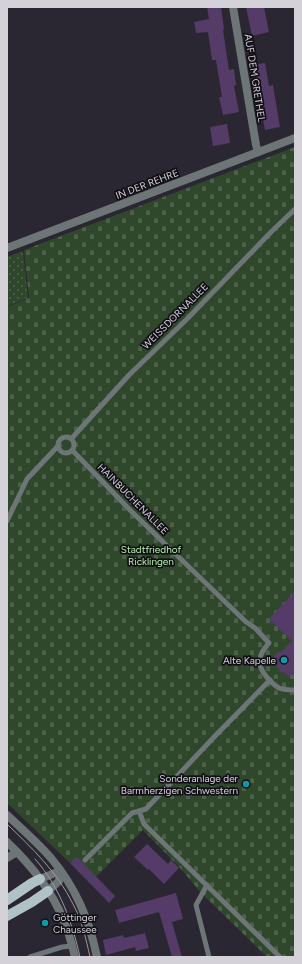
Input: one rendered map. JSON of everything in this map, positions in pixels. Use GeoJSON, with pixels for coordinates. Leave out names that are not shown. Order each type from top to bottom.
{"type":"FeatureCollection","features":[{"type":"Feature","properties":{"kind":"main road"},"geometry":{"type":"LineString","coordinates":[[7,900],[40,879]]}},
{"type":"Feature","properties":{"kind":"main road"},"geometry":{"type":"LineString","coordinates":[[7,916],[48,891]]}},
{"type":"Feature","properties":{"kind":"street","name":"AUF DEM GRETHEL"},"geometry":{"type":"LineString","coordinates":[[234,7],[258,152]]}},
{"type":"Feature","properties":{"kind":"street","name":"IN DER REHRE"},"geometry":{"type":"LineString","coordinates":[[7,248],[295,138]]}},
{"type":"Feature","properties":{"kind":"street"},"geometry":{"type":"LineString","coordinates":[[7,815],[51,858],[70,884],[82,906],[92,935],[97,957]]}},
{"type":"Feature","properties":{"kind":"street"},"geometry":{"type":"LineString","coordinates":[[7,842],[30,866],[48,891],[63,919],[75,957]]}},
{"type":"Feature","properties":{"kind":"street"},"geometry":{"type":"LineString","coordinates":[[7,858],[17,852]]}},
{"type":"Feature","properties":{"kind":"street"},"geometry":{"type":"LineString","coordinates":[[40,879],[60,871]]}},
{"type":"Feature","properties":{"kind":"street"},"geometry":{"type":"LineString","coordinates":[[48,891],[59,881],[60,871]]}},
{"type":"Feature","properties":{"kind":"lane","name":"WEISSDORNALLEE"},"geometry":{"type":"LineString","coordinates":[[71,439],[129,375],[187,319],[295,209]]}},
{"type":"Feature","properties":{"kind":"lane"},"geometry":{"type":"LineString","coordinates":[[7,521],[27,479],[58,446],[60,439],[67,437],[71,439],[74,446],[72,450],[63,452],[58,446]]}},
{"type":"Feature","properties":{"kind":"lane","name":"HAINBUCHENALLEE"},"geometry":{"type":"LineString","coordinates":[[72,450],[131,511],[269,643],[263,651],[260,659],[260,666],[262,672],[270,680]]}},
{"type":"Feature","properties":{"kind":"lane"},"geometry":{"type":"LineString","coordinates":[[85,860],[132,813],[146,809],[270,680],[279,688],[295,690]]}},
{"type":"Feature","properties":{"kind":"lane"},"geometry":{"type":"LineString","coordinates":[[140,811],[144,824],[280,957]]}},
{"type":"Feature","properties":{"kind":"lane"},"geometry":{"type":"LineString","coordinates":[[207,885],[196,905],[209,957]]}},
{"type":"Feature","properties":{"kind":"lane"},"geometry":{"type":"LineString","coordinates":[[30,957],[62,947],[72,946]]}},
{"type":"Feature","properties":{"kind":"green space","name":"Stadtfriedhof Ricklingen"},"geometry":{"type":"Polygon","coordinates":[[[295,147],[295,957],[267,957],[202,894],[180,868],[143,830],[91,882],[7,803],[7,307],[29,298],[24,250],[295,147]]]}},
{"type":"Feature","properties":{"kind":"green space"},"geometry":{"type":"Polygon","coordinates":[[[23,251],[28,298],[7,306],[7,257],[23,251]]]}},
{"type":"Feature","properties":{"kind":"building"},"geometry":{"type":"Polygon","coordinates":[[[207,7],[221,7],[229,70],[234,69],[236,85],[234,86],[239,112],[223,115],[219,97],[222,97],[216,60],[212,60],[208,32],[196,33],[194,22],[209,19],[207,7]]]}},
{"type":"Feature","properties":{"kind":"building"},"geometry":{"type":"Polygon","coordinates":[[[246,7],[264,7],[269,32],[252,36],[246,7]]]}},
{"type":"Feature","properties":{"kind":"building"},"geometry":{"type":"Polygon","coordinates":[[[265,63],[269,86],[273,85],[280,127],[265,130],[253,65],[265,63]]]}},
{"type":"Feature","properties":{"kind":"building"},"geometry":{"type":"Polygon","coordinates":[[[227,124],[230,143],[213,146],[210,127],[227,124]]]}},
{"type":"Feature","properties":{"kind":"building"},"geometry":{"type":"Polygon","coordinates":[[[295,591],[295,671],[289,677],[284,672],[282,673],[277,667],[278,666],[272,661],[275,659],[273,657],[278,652],[280,653],[292,641],[269,619],[295,591]]]}},
{"type":"Feature","properties":{"kind":"building"},"geometry":{"type":"Polygon","coordinates":[[[147,844],[168,864],[171,860],[179,868],[164,884],[134,857],[147,844]]]}},
{"type":"Feature","properties":{"kind":"building"},"geometry":{"type":"Polygon","coordinates":[[[77,857],[115,896],[109,903],[70,863],[77,857]]]}},
{"type":"Feature","properties":{"kind":"building"},"geometry":{"type":"Polygon","coordinates":[[[176,893],[183,919],[172,922],[182,957],[172,957],[159,912],[119,923],[115,910],[176,893]]]}},
{"type":"Feature","properties":{"kind":"building"},"geometry":{"type":"Polygon","coordinates":[[[145,933],[149,948],[136,951],[135,947],[106,955],[103,940],[123,935],[124,938],[145,933]]]}},
{"type":"Feature","properties":{"kind":"tram line"},"geometry":{"type":"LineString","coordinates":[[7,824],[44,861],[67,893],[81,923],[90,957]]}},
{"type":"Feature","properties":{"kind":"tram line"},"geometry":{"type":"LineString","coordinates":[[35,859],[51,881],[64,905],[80,957]]}},
{"type":"Feature","properties":{"kind":"place","name":"Alte Kapelle"},"geometry":{"type":"Point","coordinates":[284,660]}},
{"type":"Feature","properties":{"kind":"place","name":"Sonderanlage der Barmherzigen Schwestern"},"geometry":{"type":"Point","coordinates":[246,784]}},
{"type":"Feature","properties":{"kind":"place","name":"Göttinger Chaussee"},"geometry":{"type":"Point","coordinates":[45,923]}}]}
